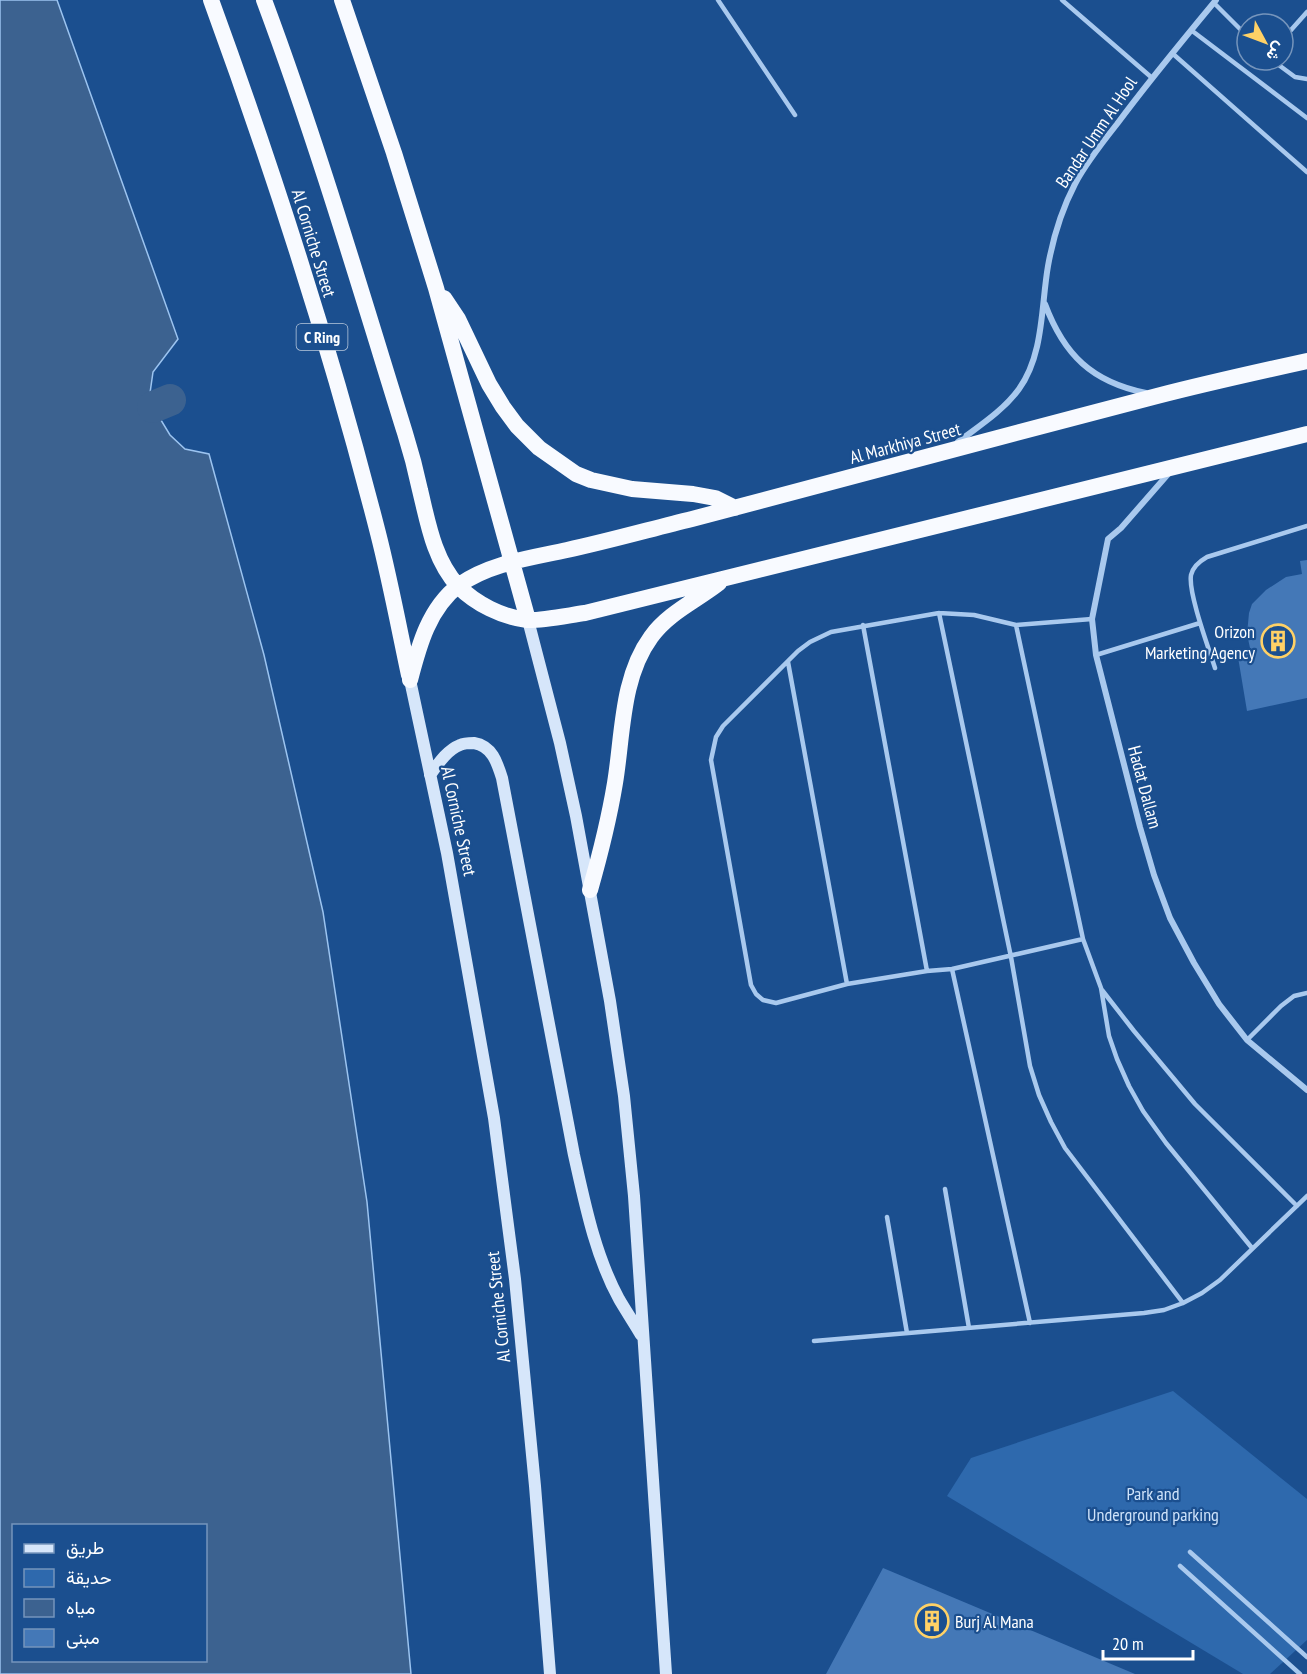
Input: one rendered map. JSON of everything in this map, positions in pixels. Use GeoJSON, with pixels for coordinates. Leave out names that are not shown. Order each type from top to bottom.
{"type":"FeatureCollection","features":[{"type":"Feature","properties":{"kind":"highway","name":"Al Corniche Street"},"geometry":{"type":"LineString","coordinates":[[211,0],[273,177],[354,442],[381,544],[410,680]]}},
{"type":"Feature","properties":{"kind":"highway"},"geometry":{"type":"LineString","coordinates":[[264,0],[351,260],[413,459],[436,550],[445,569],[458,586],[485,607],[528,620],[585,613],[1307,434]]}},
{"type":"Feature","properties":{"kind":"highway"},"geometry":{"type":"LineString","coordinates":[[342,0],[394,153],[436,288],[528,620]]}},
{"type":"Feature","properties":{"kind":"highway"},"geometry":{"type":"LineString","coordinates":[[436,288],[458,319],[489,384],[503,407],[517,426],[539,448],[576,474],[591,480],[632,489],[715,498],[735,508]]}},
{"type":"Feature","properties":{"kind":"highway","name":"Al Markhiya Street"},"geometry":{"type":"LineString","coordinates":[[458,586],[477,575],[512,562],[735,508],[1159,395],[1307,361]]}},
{"type":"Feature","properties":{"kind":"highway"},"geometry":{"type":"LineString","coordinates":[[590,890],[615,784],[629,684],[642,652],[662,623],[724,579]]}},
{"type":"Feature","properties":{"kind":"highway"},"geometry":{"type":"LineString","coordinates":[[410,680],[429,621],[458,586]]}},
{"type":"Feature","properties":{"kind":"main road"},"geometry":{"type":"LineString","coordinates":[[528,620],[560,743],[590,890],[624,1096],[634,1196],[666,1674]]}},
{"type":"Feature","properties":{"kind":"main road","name":"Al Corniche Street"},"geometry":{"type":"LineString","coordinates":[[410,680],[449,865],[494,1118],[515,1279],[550,1674]]}},
{"type":"Feature","properties":{"kind":"main road"},"geometry":{"type":"LineString","coordinates":[[430,775],[443,758],[461,744],[472,743],[482,746],[491,752],[498,764],[574,1155],[587,1209],[601,1257],[618,1298],[643,1339]]}},
{"type":"Feature","properties":{"kind":"street","name":"Bandar Umm Al Hool"},"geometry":{"type":"LineString","coordinates":[[944,453],[988,420],[1021,387],[1036,348],[1048,266],[1059,222],[1075,184],[1151,77],[1215,1]]}},
{"type":"Feature","properties":{"kind":"street"},"geometry":{"type":"LineString","coordinates":[[1044,302],[1063,340],[1084,366],[1110,382],[1129,389],[1159,395]]}},
{"type":"Feature","properties":{"kind":"street","name":"Hadat Dallam"},"geometry":{"type":"LineString","coordinates":[[1175,467],[1121,528],[1108,539],[1092,618],[1096,655],[1140,827],[1170,918],[1219,1004],[1247,1040],[1306,1089]]}},
{"type":"Feature","properties":{"kind":"lane"},"geometry":{"type":"LineString","coordinates":[[718,0],[795,115]]}},
{"type":"Feature","properties":{"kind":"lane"},"geometry":{"type":"LineString","coordinates":[[1062,0],[1151,77]]}},
{"type":"Feature","properties":{"kind":"lane"},"geometry":{"type":"LineString","coordinates":[[1215,1],[1235,23]]}},
{"type":"Feature","properties":{"kind":"lane"},"geometry":{"type":"LineString","coordinates":[[1295,26],[1307,12]]}},
{"type":"Feature","properties":{"kind":"lane"},"geometry":{"type":"LineString","coordinates":[[1191,30],[1307,118]]}},
{"type":"Feature","properties":{"kind":"lane"},"geometry":{"type":"LineString","coordinates":[[1172,53],[1307,172]]}},
{"type":"Feature","properties":{"kind":"lane"},"geometry":{"type":"LineString","coordinates":[[1288,72],[1295,77],[1307,79]]}},
{"type":"Feature","properties":{"kind":"lane"},"geometry":{"type":"LineString","coordinates":[[1215,668],[1200,623],[1191,584],[1194,567],[1207,557],[1307,526]]}},
{"type":"Feature","properties":{"kind":"lane"},"geometry":{"type":"LineString","coordinates":[[1083,939],[952,969],[848,984],[776,1003],[763,1000],[751,985],[711,760],[716,737],[723,726],[798,651],[820,636],[863,625],[939,613],[974,615],[1017,625],[1092,618]]}},
{"type":"Feature","properties":{"kind":"lane"},"geometry":{"type":"LineString","coordinates":[[939,613],[1011,957],[1030,1066],[1039,1095],[1065,1148],[1183,1304]]}},
{"type":"Feature","properties":{"kind":"lane"},"geometry":{"type":"LineString","coordinates":[[1096,655],[1200,623]]}},
{"type":"Feature","properties":{"kind":"lane"},"geometry":{"type":"LineString","coordinates":[[863,625],[927,971]]}},
{"type":"Feature","properties":{"kind":"lane"},"geometry":{"type":"LineString","coordinates":[[1017,625],[1083,939],[1101,988],[1109,1036],[1117,1059],[1134,1094],[1166,1143],[1252,1248]]}},
{"type":"Feature","properties":{"kind":"lane"},"geometry":{"type":"LineString","coordinates":[[788,662],[848,984]]}},
{"type":"Feature","properties":{"kind":"lane"},"geometry":{"type":"LineString","coordinates":[[952,969],[1030,1323]]}},
{"type":"Feature","properties":{"kind":"lane"},"geometry":{"type":"LineString","coordinates":[[1101,988],[1195,1104],[1297,1206]]}},
{"type":"Feature","properties":{"kind":"lane"},"geometry":{"type":"LineString","coordinates":[[1247,1040],[1281,1006],[1294,996],[1307,993]]}},
{"type":"Feature","properties":{"kind":"lane"},"geometry":{"type":"LineString","coordinates":[[945,1189],[969,1328]]}},
{"type":"Feature","properties":{"kind":"lane"},"geometry":{"type":"LineString","coordinates":[[814,1341],[1164,1310],[1183,1304],[1220,1280],[1307,1196]]}},
{"type":"Feature","properties":{"kind":"lane"},"geometry":{"type":"LineString","coordinates":[[887,1217],[908,1333]]}},
{"type":"Feature","properties":{"kind":"lane"},"geometry":{"type":"LineString","coordinates":[[1191,1552],[1307,1657]]}},
{"type":"Feature","properties":{"kind":"lane"},"geometry":{"type":"LineString","coordinates":[[1180,1566],[1300,1674]]}},
{"type":"Feature","properties":{"kind":"green space","name":"Park and Underground parking"},"geometry":{"type":"Polygon","coordinates":[[[1173,1391],[1307,1499],[1307,1640],[1270,1674],[1243,1674],[947,1496],[971,1458],[1173,1391]]]}},
{"type":"Feature","properties":{"kind":"water"},"geometry":{"type":"Polygon","coordinates":[[[0,0],[57,0],[178,339],[153,372],[150,393],[153,407],[170,435],[185,449],[209,454],[264,655],[323,912],[367,1202],[411,1674],[0,1674],[0,0]]]}},
{"type":"Feature","properties":{"kind":"building","name":"Orizon Marketing Agency"},"geometry":{"type":"Polygon","coordinates":[[[1307,560],[1307,698],[1247,711],[1237,651],[1250,648],[1247,634],[1252,604],[1266,590],[1286,577],[1302,574],[1300,561],[1307,560]]]}},
{"type":"Feature","properties":{"kind":"building","name":"Burj Al Mana"},"geometry":{"type":"Polygon","coordinates":[[[883,1568],[1135,1674],[826,1674],[883,1568]]]}},
{"type":"Feature","properties":{"kind":"waterway"},"geometry":{"type":"LineString","coordinates":[[153,407],[170,400]]}},
{"type":"Feature","properties":{"kind":"place","name":"Orizon Marketing Agency"},"geometry":{"type":"Point","coordinates":[1278,641]}},
{"type":"Feature","properties":{"kind":"place","name":"Burj Al Mana"},"geometry":{"type":"Point","coordinates":[932,1621]}}]}
